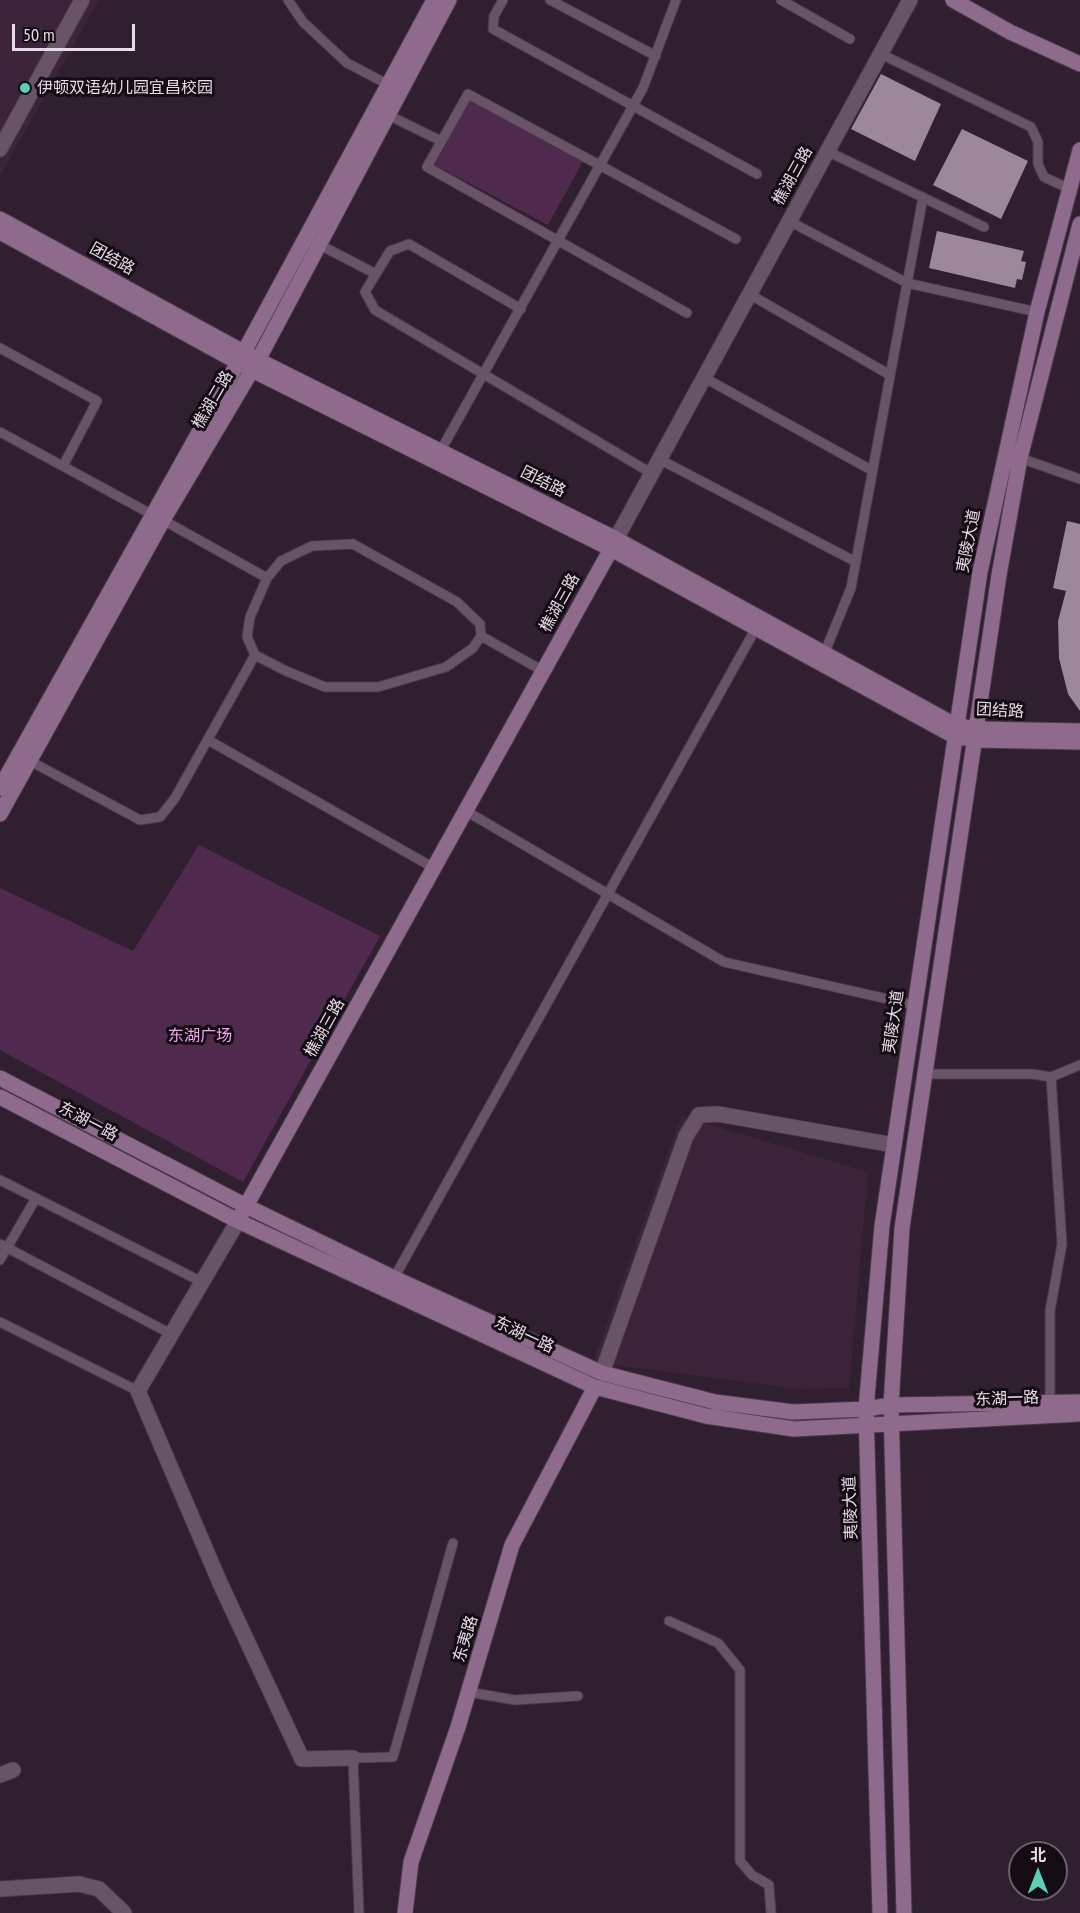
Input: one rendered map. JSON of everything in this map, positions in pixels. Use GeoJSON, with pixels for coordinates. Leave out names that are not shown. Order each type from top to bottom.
{"type":"FeatureCollection","features":[{"type":"Feature","properties":{"kind":"main road","name":"樵湖二路"},"geometry":{"type":"LineString","coordinates":[[248,361],[434,0]]}},
{"type":"Feature","properties":{"kind":"main road","name":"樵湖二路"},"geometry":{"type":"LineString","coordinates":[[0,788],[248,361],[320,245],[449,0]]}},
{"type":"Feature","properties":{"kind":"main road"},"geometry":{"type":"LineString","coordinates":[[953,0],[1010,32],[1080,64]]}},
{"type":"Feature","properties":{"kind":"main road","name":"夷陵大道"},"geometry":{"type":"LineString","coordinates":[[880,1913],[867,1417],[882,1226],[954,730],[980,572],[1037,312],[1080,150]]}},
{"type":"Feature","properties":{"kind":"main road","name":"团结路"},"geometry":{"type":"LineString","coordinates":[[0,219],[248,361],[441,450],[613,544],[756,628],[954,730],[975,734],[1080,742]]}},
{"type":"Feature","properties":{"kind":"main road"},"geometry":{"type":"LineString","coordinates":[[904,1913],[891,1405],[902,1228],[975,734],[1020,458],[1080,224]]}},
{"type":"Feature","properties":{"kind":"main road","name":"团结路"},"geometry":{"type":"LineString","coordinates":[[0,232],[824,654],[954,730]]}},
{"type":"Feature","properties":{"kind":"main road","name":"樵湖二路"},"geometry":{"type":"LineString","coordinates":[[0,814],[157,517]]}},
{"type":"Feature","properties":{"kind":"main road","name":"樵湖三路"},"geometry":{"type":"LineString","coordinates":[[238,1221],[613,544]]}},
{"type":"Feature","properties":{"kind":"main road","name":"团结路"},"geometry":{"type":"LineString","coordinates":[[975,734],[1080,731]]}},
{"type":"Feature","properties":{"kind":"main road"},"geometry":{"type":"LineString","coordinates":[[0,1078],[246,1206],[394,1278],[602,1373],[715,1402],[792,1412],[867,1417],[891,1405],[1080,1402]]}},
{"type":"Feature","properties":{"kind":"main road","name":"东湖一路"},"geometry":{"type":"LineString","coordinates":[[0,1097],[238,1221],[595,1387],[706,1416],[794,1429],[867,1417],[892,1422],[1080,1414]]}},
{"type":"Feature","properties":{"kind":"main road","name":"东夷路"},"geometry":{"type":"LineString","coordinates":[[405,1913],[411,1862],[468,1692],[512,1545],[595,1387]]}},
{"type":"Feature","properties":{"kind":"street"},"geometry":{"type":"LineString","coordinates":[[0,149],[82,0]]}},
{"type":"Feature","properties":{"kind":"street","name":"樵湖三路"},"geometry":{"type":"LineString","coordinates":[[613,544],[910,0]]}},
{"type":"Feature","properties":{"kind":"street"},"geometry":{"type":"LineString","coordinates":[[602,1373],[686,1136],[699,1115],[718,1114],[894,1145]]}},
{"type":"Feature","properties":{"kind":"street"},"geometry":{"type":"LineString","coordinates":[[238,1221],[138,1391],[220,1583],[302,1759],[353,1758]]}},
{"type":"Feature","properties":{"kind":"street"},"geometry":{"type":"LineString","coordinates":[[0,1889],[79,1884],[99,1889],[124,1913]]}},
{"type":"Feature","properties":{"kind":"lane"},"geometry":{"type":"LineString","coordinates":[[288,0],[303,22],[347,63],[389,85]]}},
{"type":"Feature","properties":{"kind":"lane"},"geometry":{"type":"LineString","coordinates":[[503,0],[494,16],[493,29],[757,174]]}},
{"type":"Feature","properties":{"kind":"lane"},"geometry":{"type":"LineString","coordinates":[[550,0],[656,56]]}},
{"type":"Feature","properties":{"kind":"lane"},"geometry":{"type":"LineString","coordinates":[[441,450],[633,106],[656,56],[676,0]]}},
{"type":"Feature","properties":{"kind":"lane"},"geometry":{"type":"LineString","coordinates":[[781,0],[850,39]]}},
{"type":"Feature","properties":{"kind":"lane"},"geometry":{"type":"LineString","coordinates":[[881,54],[1030,127],[1038,142],[1038,164],[1044,177],[1070,189]]}},
{"type":"Feature","properties":{"kind":"lane"},"geometry":{"type":"LineString","coordinates":[[687,313],[427,167],[468,94],[736,239]]}},
{"type":"Feature","properties":{"kind":"lane"},"geometry":{"type":"LineString","coordinates":[[388,115],[441,141]]}},
{"type":"Feature","properties":{"kind":"lane"},"geometry":{"type":"LineString","coordinates":[[827,151],[984,227]]}},
{"type":"Feature","properties":{"kind":"lane"},"geometry":{"type":"LineString","coordinates":[[824,654],[842,614],[856,562],[923,197]]}},
{"type":"Feature","properties":{"kind":"lane"},"geometry":{"type":"LineString","coordinates":[[789,220],[907,283],[1037,312]]}},
{"type":"Feature","properties":{"kind":"lane"},"geometry":{"type":"LineString","coordinates":[[521,309],[410,244],[390,251],[365,292],[375,310],[484,375],[655,466],[856,562]]}},
{"type":"Feature","properties":{"kind":"lane"},"geometry":{"type":"LineString","coordinates":[[320,245],[376,274]]}},
{"type":"Feature","properties":{"kind":"lane"},"geometry":{"type":"LineString","coordinates":[[749,294],[890,375]]}},
{"type":"Feature","properties":{"kind":"lane"},"geometry":{"type":"LineString","coordinates":[[0,348],[97,401],[63,466]]}},
{"type":"Feature","properties":{"kind":"lane"},"geometry":{"type":"LineString","coordinates":[[704,377],[873,471]]}},
{"type":"Feature","properties":{"kind":"lane"},"geometry":{"type":"LineString","coordinates":[[0,432],[267,578]]}},
{"type":"Feature","properties":{"kind":"lane"},"geometry":{"type":"LineString","coordinates":[[1020,458],[1080,479]]}},
{"type":"Feature","properties":{"kind":"lane"},"geometry":{"type":"LineString","coordinates":[[353,544],[457,602],[480,624],[481,636],[473,648],[446,668],[378,687],[325,687],[255,655],[248,637],[250,617],[267,578],[281,561],[312,546],[353,544]]}},
{"type":"Feature","properties":{"kind":"lane"},"geometry":{"type":"LineString","coordinates":[[394,1278],[756,628]]}},
{"type":"Feature","properties":{"kind":"lane"},"geometry":{"type":"LineString","coordinates":[[481,636],[543,671]]}},
{"type":"Feature","properties":{"kind":"lane"},"geometry":{"type":"LineString","coordinates":[[30,761],[140,820],[160,817],[175,798],[255,655]]}},
{"type":"Feature","properties":{"kind":"lane"},"geometry":{"type":"LineString","coordinates":[[208,740],[435,868]]}},
{"type":"Feature","properties":{"kind":"lane"},"geometry":{"type":"LineString","coordinates":[[466,811],[724,962],[914,1005]]}},
{"type":"Feature","properties":{"kind":"lane"},"geometry":{"type":"LineString","coordinates":[[925,1074],[1032,1074],[1051,1077],[1080,1065]]}},
{"type":"Feature","properties":{"kind":"lane"},"geometry":{"type":"LineString","coordinates":[[1050,1403],[1050,1311],[1062,1244],[1051,1077]]}},
{"type":"Feature","properties":{"kind":"lane"},"geometry":{"type":"LineString","coordinates":[[0,1180],[202,1282]]}},
{"type":"Feature","properties":{"kind":"lane"},"geometry":{"type":"LineString","coordinates":[[0,1260],[4,1246],[36,1198]]}},
{"type":"Feature","properties":{"kind":"lane"},"geometry":{"type":"LineString","coordinates":[[4,1246],[171,1334]]}},
{"type":"Feature","properties":{"kind":"lane"},"geometry":{"type":"LineString","coordinates":[[0,1322],[138,1391]]}},
{"type":"Feature","properties":{"kind":"lane"},"geometry":{"type":"LineString","coordinates":[[359,1913],[353,1758],[393,1757],[453,1543]]}},
{"type":"Feature","properties":{"kind":"lane"},"geometry":{"type":"LineString","coordinates":[[669,1621],[718,1643],[740,1670],[740,1861],[752,1875],[769,1886],[771,1913]]}},
{"type":"Feature","properties":{"kind":"lane"},"geometry":{"type":"LineString","coordinates":[[468,1692],[515,1700],[578,1696]]}},
{"type":"Feature","properties":{"kind":"shaded area","name":"伊顿双语幼儿园宜昌校园"},"geometry":{"type":"Polygon","coordinates":[[[0,0],[99,0],[0,176],[0,0]]]}},
{"type":"Feature","properties":{"kind":"shaded area"},"geometry":{"type":"Polygon","coordinates":[[[681,1116],[868,1172],[849,1388],[799,1389],[593,1362],[681,1116]]]}},
{"type":"Feature","properties":{"kind":"green space"},"geometry":{"type":"Polygon","coordinates":[[[470,100],[583,161],[548,225],[435,165],[470,100]]]}},
{"type":"Feature","properties":{"kind":"green space","name":"东湖广场"},"geometry":{"type":"Polygon","coordinates":[[[199,845],[380,936],[243,1182],[0,1050],[0,888],[133,951],[199,845]]]}},
{"type":"Feature","properties":{"kind":"building"},"geometry":{"type":"Polygon","coordinates":[[[881,74],[941,104],[915,161],[851,129],[881,74]]]}},
{"type":"Feature","properties":{"kind":"building"},"geometry":{"type":"Polygon","coordinates":[[[962,129],[1028,161],[1001,219],[933,185],[962,129]]]}},
{"type":"Feature","properties":{"kind":"building"},"geometry":{"type":"Polygon","coordinates":[[[937,231],[1024,251],[1021,261],[1026,262],[1022,280],[1017,279],[1015,288],[929,268],[937,231]]]}},
{"type":"Feature","properties":{"kind":"building"},"geometry":{"type":"Polygon","coordinates":[[[1067,521],[1080,524],[1080,711],[1068,694],[1059,658],[1058,621],[1066,591],[1053,588],[1067,521]]]}},
{"type":"Feature","properties":{"kind":"place","name":"伊顿双语幼儿园宜昌校园"},"geometry":{"type":"Point","coordinates":[25,88]}}]}
